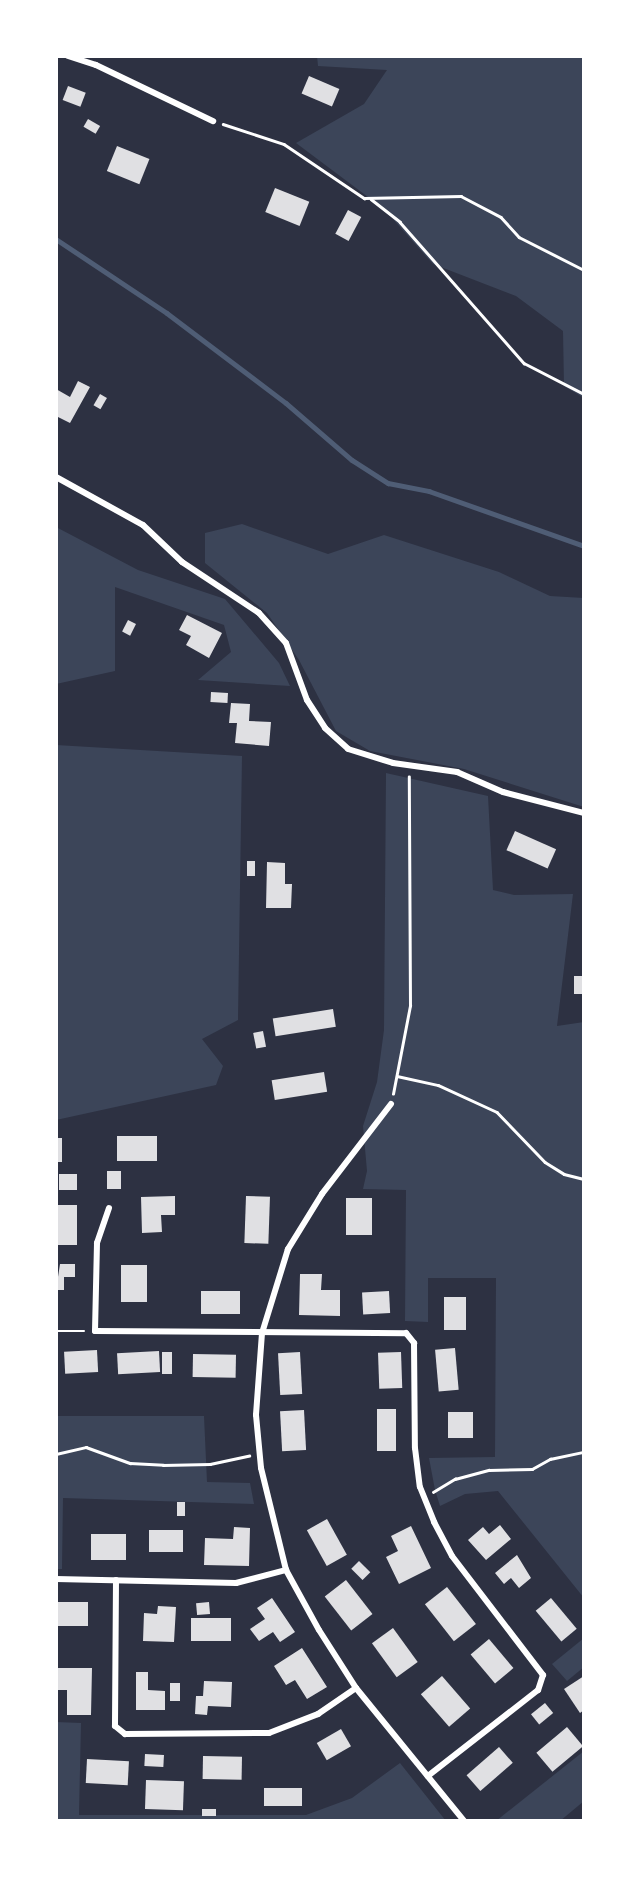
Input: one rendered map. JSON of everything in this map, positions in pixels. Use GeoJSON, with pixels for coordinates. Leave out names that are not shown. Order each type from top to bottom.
{"type":"FeatureCollection","features":[{"type":"Feature","properties":{"kind":"street"},"geometry":{"type":"LineString","coordinates":[[68,56],[96,65],[213,121]]}},
{"type":"Feature","properties":{"kind":"street"},"geometry":{"type":"LineString","coordinates":[[56,477],[143,525],[182,562],[259,613],[286,643],[307,700],[325,728],[348,749],[409,765],[457,772],[503,792],[584,813]]}},
{"type":"Feature","properties":{"kind":"street"},"geometry":{"type":"LineString","coordinates":[[391,1104],[303,1221],[288,1249],[262,1333],[256,1415],[269,1511],[286,1570],[356,1688],[464,1821]]}},
{"type":"Feature","properties":{"kind":"street"},"geometry":{"type":"LineString","coordinates":[[109,1208],[97,1243],[96,1331],[406,1333],[414,1343],[415,1448],[424,1496],[452,1556],[543,1675],[538,1690],[428,1776]]}},
{"type":"Feature","properties":{"kind":"street"},"geometry":{"type":"LineString","coordinates":[[56,1579],[236,1583],[286,1570]]}},
{"type":"Feature","properties":{"kind":"street"},"geometry":{"type":"LineString","coordinates":[[116,1580],[115,1726],[125,1734],[269,1733],[318,1714],[356,1688]]}},
{"type":"Feature","properties":{"kind":"path"},"geometry":{"type":"LineString","coordinates":[[213,121],[284,144],[371,199],[400,222],[524,363],[584,394]]}},
{"type":"Feature","properties":{"kind":"path"},"geometry":{"type":"LineString","coordinates":[[371,199],[461,196],[501,217],[519,237],[584,270]]}},
{"type":"Feature","properties":{"kind":"path"},"geometry":{"type":"LineString","coordinates":[[391,1104],[410,1006],[409,765]]}},
{"type":"Feature","properties":{"kind":"path"},"geometry":{"type":"LineString","coordinates":[[397,1076],[438,1084],[497,1112],[545,1162],[564,1174],[584,1179]]}},
{"type":"Feature","properties":{"kind":"path"},"geometry":{"type":"LineString","coordinates":[[56,1331],[96,1331]]}},
{"type":"Feature","properties":{"kind":"path"},"geometry":{"type":"LineString","coordinates":[[56,1454],[86,1447],[130,1463],[195,1465],[260,1454]]}},
{"type":"Feature","properties":{"kind":"path"},"geometry":{"type":"LineString","coordinates":[[424,1496],[455,1479],[489,1470],[533,1469],[550,1459],[584,1452]]}},
{"type":"Feature","properties":{"kind":"shaded area"},"geometry":{"type":"Polygon","coordinates":[[[317,56],[584,56],[584,398],[564,386],[563,331],[516,296],[433,264],[384,209],[296,143],[364,104],[387,70],[318,66],[317,56]]]}},
{"type":"Feature","properties":{"kind":"shaded area"},"geometry":{"type":"Polygon","coordinates":[[[242,524],[328,554],[384,535],[499,572],[550,596],[584,598],[584,807],[464,769],[370,751],[336,731],[299,660],[267,613],[205,563],[205,533],[242,524]]]}},
{"type":"Feature","properties":{"kind":"shaded area"},"geometry":{"type":"Polygon","coordinates":[[[56,527],[138,570],[225,599],[279,663],[290,686],[198,680],[231,652],[224,625],[115,587],[115,671],[56,684],[56,527]]]}},
{"type":"Feature","properties":{"kind":"shaded area"},"geometry":{"type":"Polygon","coordinates":[[[56,745],[242,756],[238,1020],[202,1039],[223,1066],[216,1085],[56,1120],[56,745]]]}},
{"type":"Feature","properties":{"kind":"shaded area"},"geometry":{"type":"Polygon","coordinates":[[[386,773],[488,796],[493,890],[514,895],[573,894],[557,1026],[584,1022],[584,1598],[498,1491],[465,1494],[440,1506],[435,1490],[429,1458],[495,1457],[496,1278],[428,1278],[428,1322],[405,1321],[406,1190],[363,1189],[367,1171],[363,1126],[377,1082],[384,1030],[386,773]]]}},
{"type":"Feature","properties":{"kind":"shaded area"},"geometry":{"type":"Polygon","coordinates":[[[56,1416],[204,1416],[207,1482],[250,1483],[254,1504],[63,1498],[62,1569],[56,1569],[56,1416]]]}},
{"type":"Feature","properties":{"kind":"shaded area"},"geometry":{"type":"Polygon","coordinates":[[[584,1638],[584,1667],[567,1681],[552,1664],[584,1638]]]}},
{"type":"Feature","properties":{"kind":"shaded area"},"geometry":{"type":"Polygon","coordinates":[[[56,1722],[81,1723],[79,1815],[306,1815],[352,1798],[400,1763],[446,1821],[56,1821],[56,1722]]]}},
{"type":"Feature","properties":{"kind":"shaded area"},"geometry":{"type":"Polygon","coordinates":[[[584,1751],[584,1801],[560,1821],[496,1821],[584,1751]]]}},
{"type":"Feature","properties":{"kind":"building"},"geometry":{"type":"Polygon","coordinates":[[[309,76],[339,89],[332,106],[302,93],[309,76]]]}},
{"type":"Feature","properties":{"kind":"building"},"geometry":{"type":"Polygon","coordinates":[[[68,86],[86,93],[80,107],[63,100],[68,86]]]}},
{"type":"Feature","properties":{"kind":"building"},"geometry":{"type":"Polygon","coordinates":[[[88,119],[100,126],[96,134],[84,127],[88,119]]]}},
{"type":"Feature","properties":{"kind":"building"},"geometry":{"type":"Polygon","coordinates":[[[117,146],[149,159],[139,184],[107,171],[117,146]]]}},
{"type":"Feature","properties":{"kind":"building"},"geometry":{"type":"Polygon","coordinates":[[[275,188],[309,202],[300,226],[265,212],[275,188]]]}},
{"type":"Feature","properties":{"kind":"building"},"geometry":{"type":"Polygon","coordinates":[[[348,210],[361,217],[349,241],[335,234],[348,210]]]}},
{"type":"Feature","properties":{"kind":"building"},"geometry":{"type":"Polygon","coordinates":[[[78,381],[90,387],[70,423],[56,416],[56,389],[70,397],[78,381]]]}},
{"type":"Feature","properties":{"kind":"building"},"geometry":{"type":"Polygon","coordinates":[[[100,394],[107,398],[100,409],[94,405],[100,394]]]}},
{"type":"Feature","properties":{"kind":"building"},"geometry":{"type":"Polygon","coordinates":[[[187,615],[222,633],[209,658],[186,645],[191,636],[179,630],[187,615]]]}},
{"type":"Feature","properties":{"kind":"building"},"geometry":{"type":"Polygon","coordinates":[[[128,620],[136,624],[130,636],[122,632],[128,620]]]}},
{"type":"Feature","properties":{"kind":"building"},"geometry":{"type":"Polygon","coordinates":[[[211,692],[228,693],[227,703],[210,702],[211,692]]]}},
{"type":"Feature","properties":{"kind":"building"},"geometry":{"type":"Polygon","coordinates":[[[231,703],[250,704],[249,721],[271,722],[269,746],[235,743],[237,723],[229,723],[231,703]]]}},
{"type":"Feature","properties":{"kind":"building"},"geometry":{"type":"Polygon","coordinates":[[[515,831],[556,849],[548,868],[506,850],[515,831]]]}},
{"type":"Feature","properties":{"kind":"building"},"geometry":{"type":"Polygon","coordinates":[[[247,861],[255,861],[255,876],[247,876],[247,861]]]}},
{"type":"Feature","properties":{"kind":"building"},"geometry":{"type":"Polygon","coordinates":[[[267,862],[285,863],[285,884],[292,884],[291,908],[266,908],[267,862]]]}},
{"type":"Feature","properties":{"kind":"building"},"geometry":{"type":"Polygon","coordinates":[[[574,976],[584,976],[584,994],[574,994],[574,976]]]}},
{"type":"Feature","properties":{"kind":"building"},"geometry":{"type":"Polygon","coordinates":[[[333,1009],[336,1027],[276,1036],[273,1019],[333,1009]]]}},
{"type":"Feature","properties":{"kind":"building"},"geometry":{"type":"Polygon","coordinates":[[[263,1031],[266,1047],[256,1049],[253,1033],[263,1031]]]}},
{"type":"Feature","properties":{"kind":"building"},"geometry":{"type":"Polygon","coordinates":[[[324,1072],[327,1092],[275,1100],[272,1080],[324,1072]]]}},
{"type":"Feature","properties":{"kind":"building"},"geometry":{"type":"Polygon","coordinates":[[[117,1136],[157,1136],[157,1161],[117,1161],[117,1136]]]}},
{"type":"Feature","properties":{"kind":"building"},"geometry":{"type":"Polygon","coordinates":[[[56,1138],[62,1138],[62,1162],[56,1162],[56,1138]]]}},
{"type":"Feature","properties":{"kind":"building"},"geometry":{"type":"Polygon","coordinates":[[[107,1171],[121,1171],[121,1189],[107,1189],[107,1171]]]}},
{"type":"Feature","properties":{"kind":"building"},"geometry":{"type":"Polygon","coordinates":[[[59,1174],[77,1174],[77,1190],[59,1190],[59,1174]]]}},
{"type":"Feature","properties":{"kind":"building"},"geometry":{"type":"Polygon","coordinates":[[[175,1196],[175,1215],[161,1215],[162,1232],[142,1233],[141,1197],[175,1196]]]}},
{"type":"Feature","properties":{"kind":"building"},"geometry":{"type":"Polygon","coordinates":[[[246,1196],[270,1197],[268,1244],[244,1243],[246,1196]]]}},
{"type":"Feature","properties":{"kind":"building"},"geometry":{"type":"Polygon","coordinates":[[[346,1198],[372,1198],[372,1235],[346,1235],[346,1198]]]}},
{"type":"Feature","properties":{"kind":"building"},"geometry":{"type":"Polygon","coordinates":[[[56,1205],[77,1205],[77,1245],[56,1245],[56,1205]]]}},
{"type":"Feature","properties":{"kind":"building"},"geometry":{"type":"Polygon","coordinates":[[[60,1264],[75,1264],[75,1277],[64,1277],[64,1290],[56,1290],[60,1264]]]}},
{"type":"Feature","properties":{"kind":"building"},"geometry":{"type":"Polygon","coordinates":[[[121,1265],[147,1265],[147,1302],[121,1302],[121,1265]]]}},
{"type":"Feature","properties":{"kind":"building"},"geometry":{"type":"Polygon","coordinates":[[[300,1274],[322,1274],[321,1290],[340,1290],[340,1316],[299,1315],[300,1274]]]}},
{"type":"Feature","properties":{"kind":"building"},"geometry":{"type":"Polygon","coordinates":[[[201,1291],[240,1291],[240,1314],[201,1314],[201,1291]]]}},
{"type":"Feature","properties":{"kind":"building"},"geometry":{"type":"Polygon","coordinates":[[[389,1291],[390,1313],[363,1314],[362,1292],[389,1291]]]}},
{"type":"Feature","properties":{"kind":"building"},"geometry":{"type":"Polygon","coordinates":[[[444,1297],[466,1297],[466,1330],[444,1330],[444,1297]]]}},
{"type":"Feature","properties":{"kind":"building"},"geometry":{"type":"Polygon","coordinates":[[[455,1348],[459,1390],[439,1392],[435,1350],[455,1348]]]}},
{"type":"Feature","properties":{"kind":"building"},"geometry":{"type":"Polygon","coordinates":[[[97,1350],[98,1372],[65,1374],[64,1352],[97,1350]]]}},
{"type":"Feature","properties":{"kind":"building"},"geometry":{"type":"Polygon","coordinates":[[[159,1351],[160,1372],[118,1374],[117,1353],[159,1351]]]}},
{"type":"Feature","properties":{"kind":"building"},"geometry":{"type":"Polygon","coordinates":[[[162,1352],[172,1352],[172,1374],[162,1374],[162,1352]]]}},
{"type":"Feature","properties":{"kind":"building"},"geometry":{"type":"Polygon","coordinates":[[[300,1352],[302,1394],[280,1395],[278,1353],[300,1352]]]}},
{"type":"Feature","properties":{"kind":"building"},"geometry":{"type":"Polygon","coordinates":[[[401,1352],[402,1388],[379,1389],[378,1353],[401,1352]]]}},
{"type":"Feature","properties":{"kind":"building"},"geometry":{"type":"Polygon","coordinates":[[[193,1354],[236,1355],[236,1378],[193,1377],[193,1354]]]}},
{"type":"Feature","properties":{"kind":"building"},"geometry":{"type":"Polygon","coordinates":[[[377,1409],[396,1409],[396,1451],[377,1451],[377,1409]]]}},
{"type":"Feature","properties":{"kind":"building"},"geometry":{"type":"Polygon","coordinates":[[[304,1410],[306,1450],[282,1451],[280,1411],[304,1410]]]}},
{"type":"Feature","properties":{"kind":"building"},"geometry":{"type":"Polygon","coordinates":[[[448,1412],[473,1412],[473,1438],[448,1438],[448,1412]]]}},
{"type":"Feature","properties":{"kind":"building"},"geometry":{"type":"Polygon","coordinates":[[[177,1502],[185,1502],[185,1516],[177,1516],[177,1502]]]}},
{"type":"Feature","properties":{"kind":"building"},"geometry":{"type":"Polygon","coordinates":[[[327,1519],[347,1555],[327,1566],[307,1530],[327,1519]]]}},
{"type":"Feature","properties":{"kind":"building"},"geometry":{"type":"Polygon","coordinates":[[[500,1525],[511,1539],[486,1560],[468,1540],[483,1527],[489,1534],[500,1525]]]}},
{"type":"Feature","properties":{"kind":"building"},"geometry":{"type":"Polygon","coordinates":[[[411,1526],[431,1568],[399,1584],[386,1557],[398,1551],[391,1536],[411,1526]]]}},
{"type":"Feature","properties":{"kind":"building"},"geometry":{"type":"Polygon","coordinates":[[[234,1527],[250,1528],[249,1566],[204,1565],[205,1538],[233,1539],[234,1527]]]}},
{"type":"Feature","properties":{"kind":"building"},"geometry":{"type":"Polygon","coordinates":[[[149,1530],[183,1530],[183,1552],[149,1552],[149,1530]]]}},
{"type":"Feature","properties":{"kind":"building"},"geometry":{"type":"Polygon","coordinates":[[[91,1534],[126,1534],[126,1560],[91,1560],[91,1534]]]}},
{"type":"Feature","properties":{"kind":"building"},"geometry":{"type":"Polygon","coordinates":[[[517,1555],[531,1578],[519,1588],[511,1578],[504,1584],[495,1573],[517,1555]]]}},
{"type":"Feature","properties":{"kind":"building"},"geometry":{"type":"Polygon","coordinates":[[[359,1561],[370,1572],[363,1580],[351,1569],[359,1561]]]}},
{"type":"Feature","properties":{"kind":"building"},"geometry":{"type":"Polygon","coordinates":[[[346,1580],[372,1614],[351,1631],[325,1597],[346,1580]]]}},
{"type":"Feature","properties":{"kind":"building"},"geometry":{"type":"Polygon","coordinates":[[[447,1587],[476,1624],[454,1641],[425,1604],[447,1587]]]}},
{"type":"Feature","properties":{"kind":"building"},"geometry":{"type":"Polygon","coordinates":[[[272,1598],[295,1632],[280,1642],[273,1632],[259,1641],[250,1629],[265,1619],[257,1608],[272,1598]]]}},
{"type":"Feature","properties":{"kind":"building"},"geometry":{"type":"Polygon","coordinates":[[[551,1598],[577,1629],[561,1641],[536,1611],[551,1598]]]}},
{"type":"Feature","properties":{"kind":"building"},"geometry":{"type":"Polygon","coordinates":[[[56,1602],[88,1602],[88,1626],[56,1626],[56,1602]]]}},
{"type":"Feature","properties":{"kind":"building"},"geometry":{"type":"Polygon","coordinates":[[[209,1602],[210,1614],[197,1615],[196,1603],[209,1602]]]}},
{"type":"Feature","properties":{"kind":"building"},"geometry":{"type":"Polygon","coordinates":[[[158,1606],[176,1607],[174,1642],[143,1641],[144,1613],[157,1614],[158,1606]]]}},
{"type":"Feature","properties":{"kind":"building"},"geometry":{"type":"Polygon","coordinates":[[[191,1618],[231,1618],[231,1641],[191,1641],[191,1618]]]}},
{"type":"Feature","properties":{"kind":"building"},"geometry":{"type":"Polygon","coordinates":[[[393,1628],[418,1662],[397,1677],[372,1643],[393,1628]]]}},
{"type":"Feature","properties":{"kind":"building"},"geometry":{"type":"Polygon","coordinates":[[[489,1639],[513,1668],[495,1684],[471,1654],[489,1639]]]}},
{"type":"Feature","properties":{"kind":"building"},"geometry":{"type":"Polygon","coordinates":[[[302,1648],[327,1687],[307,1699],[295,1680],[286,1685],[274,1666],[302,1648]]]}},
{"type":"Feature","properties":{"kind":"building"},"geometry":{"type":"Polygon","coordinates":[[[57,1668],[92,1668],[91,1715],[67,1715],[67,1690],[57,1690],[57,1668]]]}},
{"type":"Feature","properties":{"kind":"building"},"geometry":{"type":"Polygon","coordinates":[[[136,1672],[148,1672],[148,1690],[165,1691],[165,1710],[136,1710],[136,1672]]]}},
{"type":"Feature","properties":{"kind":"building"},"geometry":{"type":"Polygon","coordinates":[[[442,1676],[470,1708],[449,1727],[421,1694],[442,1676]]]}},
{"type":"Feature","properties":{"kind":"building"},"geometry":{"type":"Polygon","coordinates":[[[584,1676],[584,1710],[580,1713],[564,1689],[584,1676]]]}},
{"type":"Feature","properties":{"kind":"building"},"geometry":{"type":"Polygon","coordinates":[[[204,1681],[232,1682],[231,1707],[208,1706],[207,1715],[195,1714],[196,1696],[203,1696],[204,1681]]]}},
{"type":"Feature","properties":{"kind":"building"},"geometry":{"type":"Polygon","coordinates":[[[170,1683],[180,1683],[180,1701],[170,1701],[170,1683]]]}},
{"type":"Feature","properties":{"kind":"building"},"geometry":{"type":"Polygon","coordinates":[[[545,1703],[553,1713],[539,1724],[531,1714],[545,1703]]]}},
{"type":"Feature","properties":{"kind":"building"},"geometry":{"type":"Polygon","coordinates":[[[567,1727],[583,1746],[552,1772],[536,1753],[567,1727]]]}},
{"type":"Feature","properties":{"kind":"building"},"geometry":{"type":"Polygon","coordinates":[[[341,1729],[351,1746],[327,1760],[317,1743],[341,1729]]]}},
{"type":"Feature","properties":{"kind":"building"},"geometry":{"type":"Polygon","coordinates":[[[499,1747],[513,1763],[480,1791],[467,1775],[499,1747]]]}},
{"type":"Feature","properties":{"kind":"building"},"geometry":{"type":"Polygon","coordinates":[[[145,1754],[164,1755],[163,1767],[144,1766],[145,1754]]]}},
{"type":"Feature","properties":{"kind":"building"},"geometry":{"type":"Polygon","coordinates":[[[203,1756],[242,1757],[242,1780],[203,1779],[203,1756]]]}},
{"type":"Feature","properties":{"kind":"building"},"geometry":{"type":"Polygon","coordinates":[[[87,1759],[129,1761],[128,1785],[86,1783],[87,1759]]]}},
{"type":"Feature","properties":{"kind":"building"},"geometry":{"type":"Polygon","coordinates":[[[146,1780],[184,1781],[183,1810],[145,1809],[146,1780]]]}},
{"type":"Feature","properties":{"kind":"building"},"geometry":{"type":"Polygon","coordinates":[[[264,1788],[302,1788],[302,1806],[264,1806],[264,1788]]]}},
{"type":"Feature","properties":{"kind":"building"},"geometry":{"type":"Polygon","coordinates":[[[202,1809],[216,1809],[216,1816],[202,1816],[202,1809]]]}},
{"type":"Feature","properties":{"kind":"waterway"},"geometry":{"type":"LineString","coordinates":[[56,239],[167,313],[286,403],[352,460],[388,483],[429,491],[584,546]]}}]}
